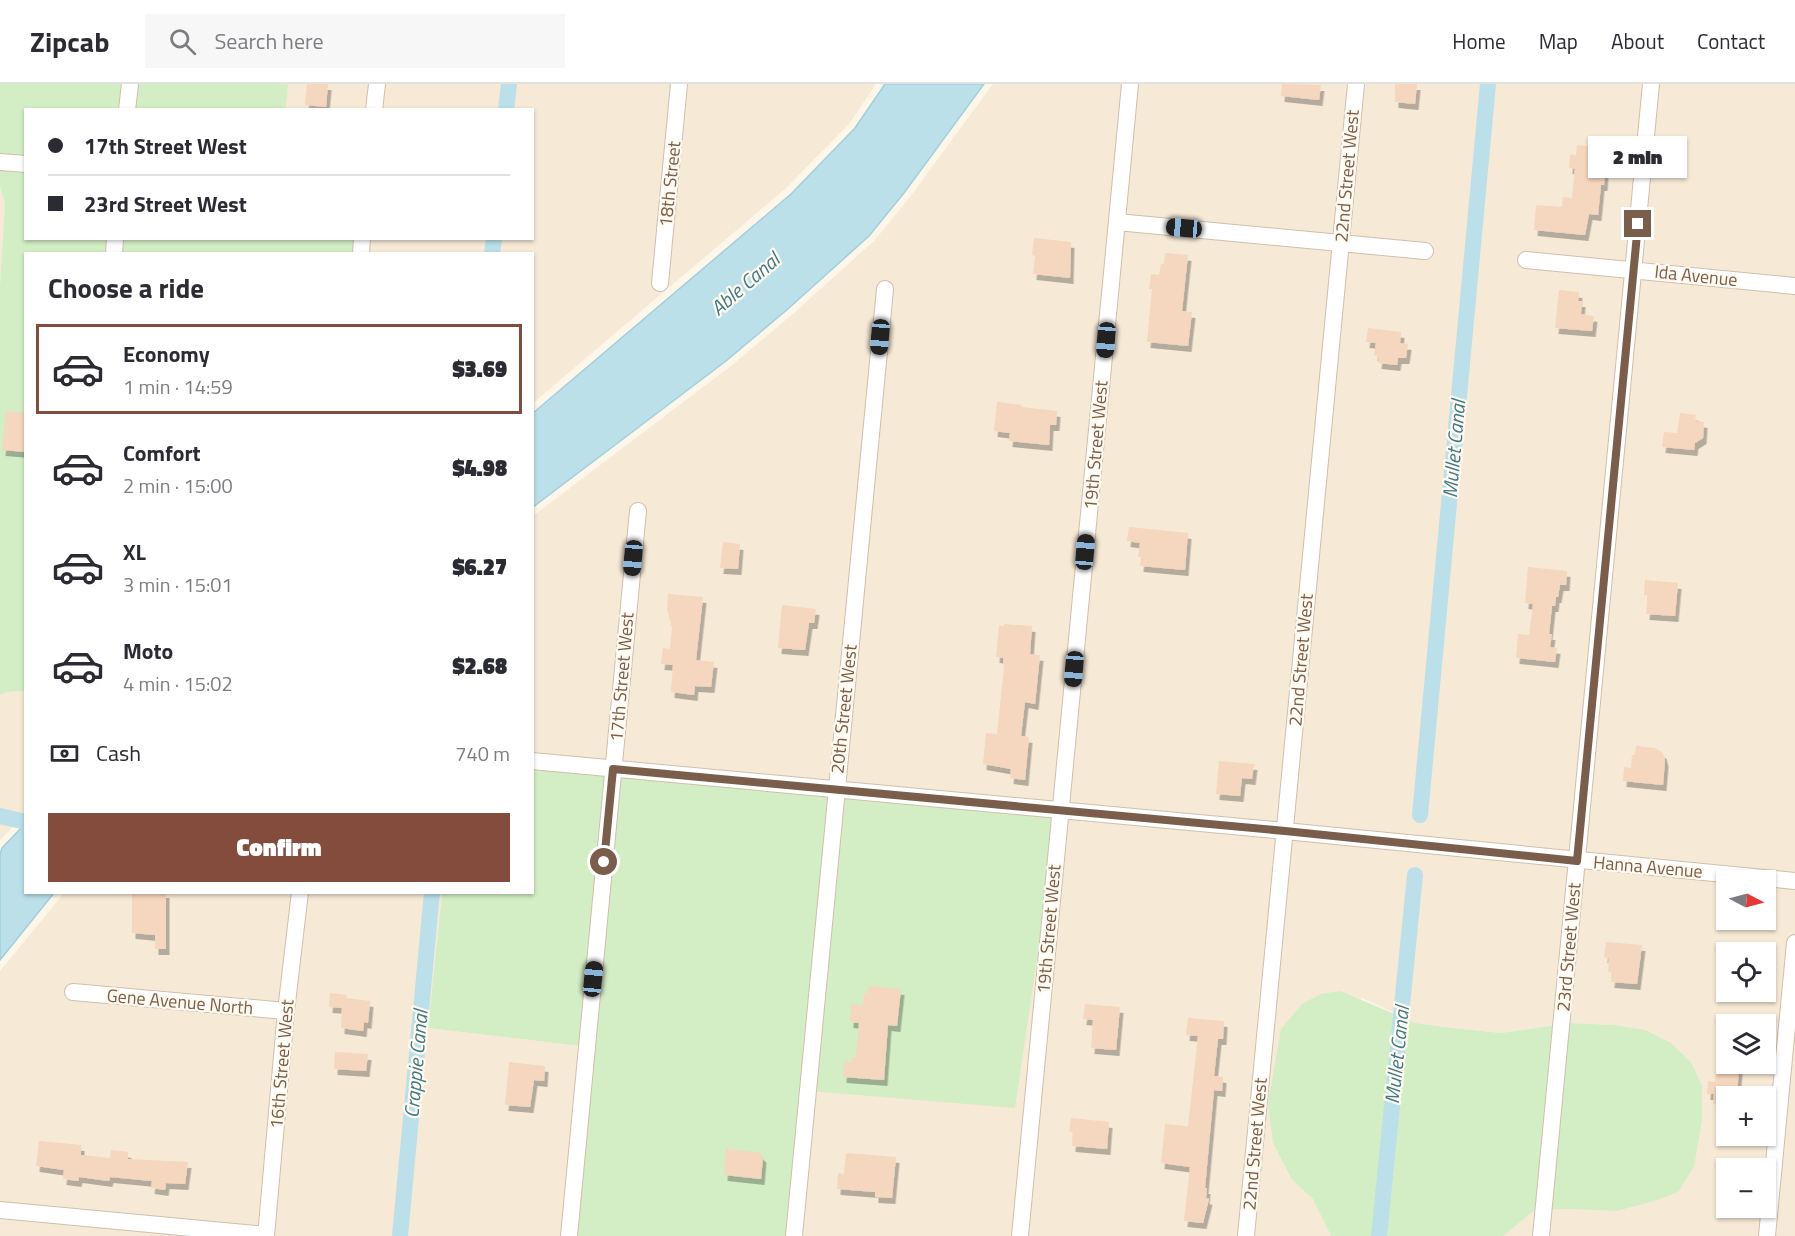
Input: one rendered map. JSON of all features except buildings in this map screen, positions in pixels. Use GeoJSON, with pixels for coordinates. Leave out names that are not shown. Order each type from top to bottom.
{"type":"FeatureCollection","features":[{"type":"Feature","properties":{"kind":"street"},"geometry":{"type":"LineString","coordinates":[[127,108],[130,84]]}},
{"type":"Feature","properties":{"kind":"street"},"geometry":{"type":"LineString","coordinates":[[374,108],[377,84]]}},
{"type":"Feature","properties":{"kind":"street","name":"18th Street"},"geometry":{"type":"LineString","coordinates":[[660,283],[679,84]]}},
{"type":"Feature","properties":{"kind":"street","name":"19th Street West"},"geometry":{"type":"LineString","coordinates":[[1020,1236],[1130,84]]}},
{"type":"Feature","properties":{"kind":"street","name":"22nd Street West"},"geometry":{"type":"LineString","coordinates":[[1246,1236],[1356,84]]}},
{"type":"Feature","properties":{"kind":"street","name":"23rd Street West"},"geometry":{"type":"LineString","coordinates":[[1541,1236],[1651,84]]}},
{"type":"Feature","properties":{"kind":"street"},"geometry":{"type":"LineString","coordinates":[[0,162],[24,164]]}},
{"type":"Feature","properties":{"kind":"street"},"geometry":{"type":"LineString","coordinates":[[1117,222],[1425,251]]}},
{"type":"Feature","properties":{"kind":"street","name":"Ida Avenue"},"geometry":{"type":"LineString","coordinates":[[1526,260],[1795,286]]}},
{"type":"Feature","properties":{"kind":"street","name":"20th Street West"},"geometry":{"type":"LineString","coordinates":[[794,1236],[885,289]]}},
{"type":"Feature","properties":{"kind":"street","name":"17th Street West"},"geometry":{"type":"LineString","coordinates":[[569,1236],[638,511]]}},
{"type":"Feature","properties":{"kind":"street","name":"Hanna Avenue"},"geometry":{"type":"LineString","coordinates":[[534,760],[1795,881]]}},
{"type":"Feature","properties":{"kind":"street","name":"16th Street West"},"geometry":{"type":"LineString","coordinates":[[266,1236],[286,1011],[300,894]]}},
{"type":"Feature","properties":{"kind":"street"},"geometry":{"type":"LineString","coordinates":[[1767,1236],[1795,943]]}},
{"type":"Feature","properties":{"kind":"street","name":"Gene Avenue North"},"geometry":{"type":"LineString","coordinates":[[73,992],[286,1011]]}},
{"type":"Feature","properties":{"kind":"street"},"geometry":{"type":"LineString","coordinates":[[0,1210],[266,1236]]}},
{"type":"Feature","properties":{"kind":"shaded area"},"geometry":{"type":"Polygon","coordinates":[[[288,84],[876,84],[849,124],[785,189],[534,402],[534,252],[368,252],[369,240],[534,240],[534,108],[286,108],[288,84]]]}},
{"type":"Feature","properties":{"kind":"shaded area"},"geometry":{"type":"Polygon","coordinates":[[[993,84],[1795,84],[1795,1236],[1503,1236],[1534,1211],[1562,1209],[1617,1211],[1678,1192],[1613,1025],[1570,1023],[1501,1033],[1453,1028],[1416,1023],[1362,998],[1273,1143],[1292,1180],[1313,1199],[1331,1236],[793,1236],[534,766],[534,515],[731,366],[874,241],[910,197],[993,84]]]}},
{"type":"Feature","properties":{"kind":"shaded area"},"geometry":{"type":"Polygon","coordinates":[[[0,187],[5,203],[0,285],[0,187]]]}},
{"type":"Feature","properties":{"kind":"shaded area"},"geometry":{"type":"Polygon","coordinates":[[[24,691],[24,815],[0,840],[0,695],[24,691]]]}},
{"type":"Feature","properties":{"kind":"shaded area"},"geometry":{"type":"Polygon","coordinates":[[[63,894],[442,894],[428,1028],[589,1047],[568,1236],[0,1236],[0,971],[63,894]]]}},
{"type":"Feature","properties":{"kind":"green space"},"geometry":{"type":"Polygon","coordinates":[[[0,84],[288,84],[286,108],[24,108],[24,240],[369,240],[368,252],[24,252],[24,691],[0,695],[0,285],[5,203],[0,187],[0,84]]]}},
{"type":"Feature","properties":{"kind":"green space"},"geometry":{"type":"Polygon","coordinates":[[[534,764],[1058,815],[1015,1108],[810,1091],[793,1236],[568,1236],[589,1047],[428,1028],[442,894],[534,894],[534,764]]]}},
{"type":"Feature","properties":{"kind":"green space"},"geometry":{"type":"Polygon","coordinates":[[[1340,991],[1416,1023],[1453,1028],[1501,1033],[1570,1023],[1613,1025],[1645,1030],[1671,1043],[1691,1062],[1702,1086],[1702,1120],[1694,1167],[1678,1192],[1658,1200],[1617,1211],[1562,1209],[1534,1211],[1503,1236],[1331,1236],[1313,1199],[1292,1180],[1273,1143],[1268,1104],[1281,1029],[1302,1004],[1321,994],[1340,991]]]}},
{"type":"Feature","properties":{"kind":"water","name":"Able Canal"},"geometry":{"type":"Polygon","coordinates":[[[885,84],[984,84],[904,193],[869,236],[726,361],[534,506],[534,412],[791,194],[855,128],[885,84]]]}},
{"type":"Feature","properties":{"kind":"water"},"geometry":{"type":"Polygon","coordinates":[[[24,825],[24,894],[53,894],[0,960],[0,854],[2,848],[24,825]]]}},
{"type":"Feature","properties":{"kind":"waterway","name":"Crappie Canal"},"geometry":{"type":"LineString","coordinates":[[506,108],[509,84]]}},
{"type":"Feature","properties":{"kind":"waterway","name":"Mullet Canal"},"geometry":{"type":"LineString","coordinates":[[1420,815],[1488,84]]}},
{"type":"Feature","properties":{"kind":"waterway","name":"Crappie Canal"},"geometry":{"type":"LineString","coordinates":[[492,252],[494,240]]}},
{"type":"Feature","properties":{"kind":"waterway"},"geometry":{"type":"LineString","coordinates":[[0,816],[24,822]]}},
{"type":"Feature","properties":{"kind":"waterway","name":"Mullet Canal"},"geometry":{"type":"LineString","coordinates":[[1379,1236],[1415,875]]}},
{"type":"Feature","properties":{"kind":"waterway","name":"Crappie Canal"},"geometry":{"type":"LineString","coordinates":[[400,1236],[432,894]]}},
{"type":"Feature","properties":{"kind":"route"},"geometry":{"type":"LineString","coordinates":[[604,862],[613,769],[1285,831],[1577,861],[1638,224]]}}]}
